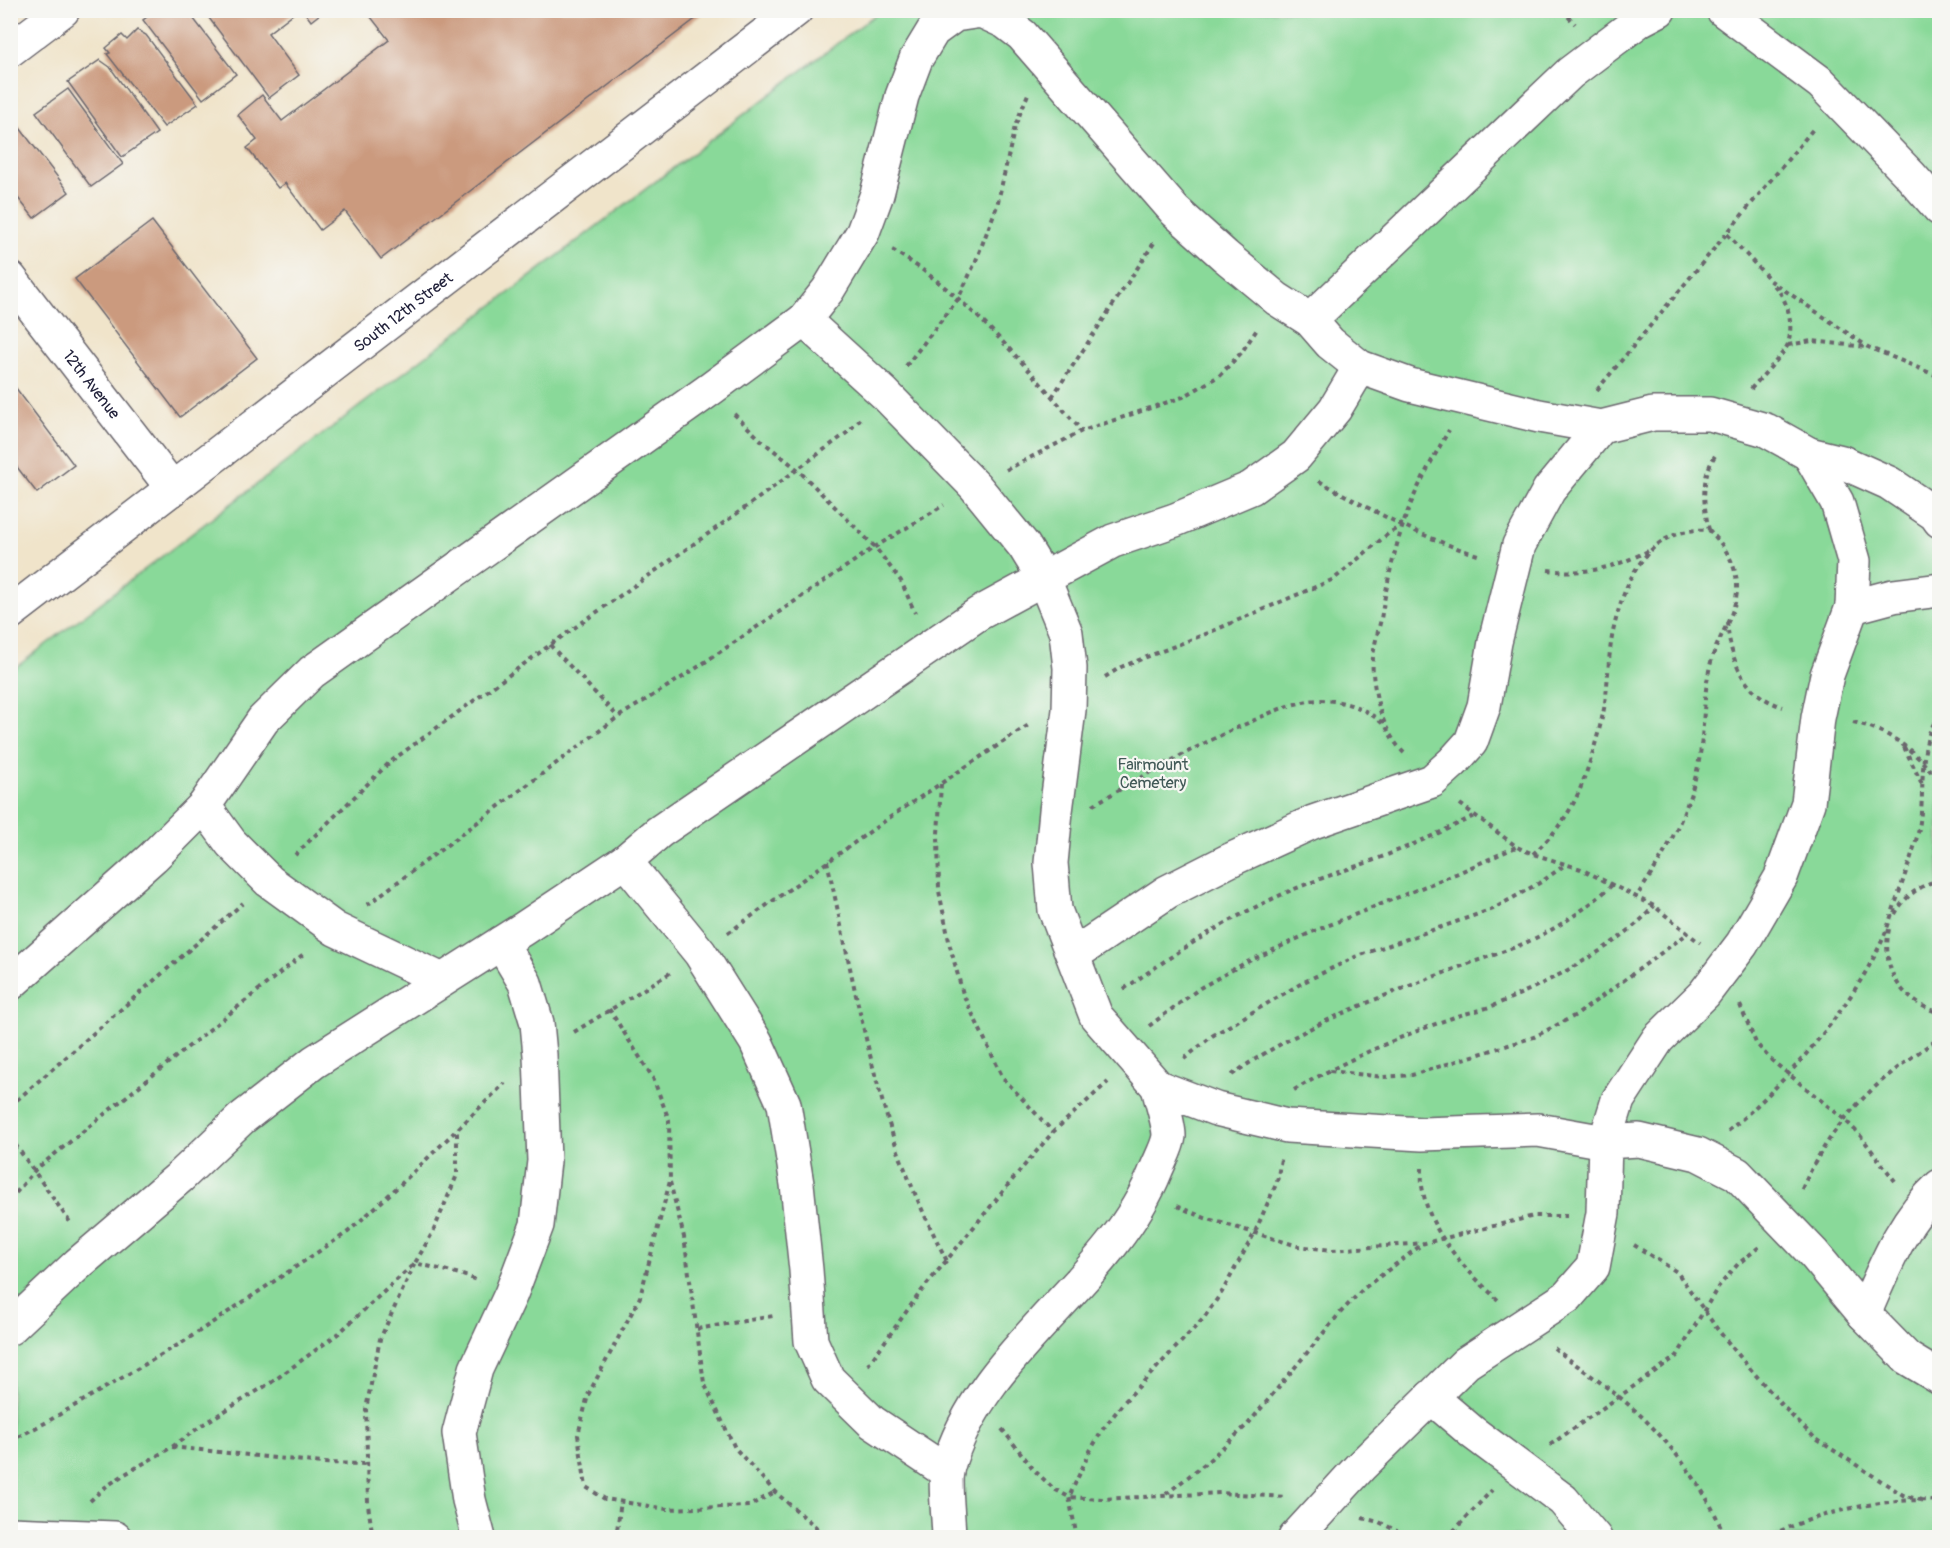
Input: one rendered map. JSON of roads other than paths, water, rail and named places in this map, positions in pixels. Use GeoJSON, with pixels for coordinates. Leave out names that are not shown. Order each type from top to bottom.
{"type":"FeatureCollection","features":[{"type":"Feature","properties":{"kind":"street"},"geometry":{"type":"LineString","coordinates":[[10,50],[63,10]]}},
{"type":"Feature","properties":{"kind":"street","name":"South 12th Street"},"geometry":{"type":"LineString","coordinates":[[10,613],[796,10]]}},
{"type":"Feature","properties":{"kind":"street"},"geometry":{"type":"LineString","coordinates":[[1310,320],[1570,73],[1640,20],[1659,10]]}},
{"type":"Feature","properties":{"kind":"street"},"geometry":{"type":"LineString","coordinates":[[1723,10],[1821,84],[1940,209]]}},
{"type":"Feature","properties":{"kind":"street"},"geometry":{"type":"LineString","coordinates":[[10,984],[153,857],[204,806],[263,720],[312,672],[804,320],[828,290],[863,232],[877,194],[902,96],[916,58],[933,31],[955,15],[981,11],[1005,22],[1022,35],[1175,211],[1277,299],[1310,320],[1330,343],[1360,367],[1410,385],[1539,416],[1601,427],[1653,414],[1710,414],[1766,430],[1809,454],[1842,462],[1889,483],[1935,514],[1940,521]]}},
{"type":"Feature","properties":{"kind":"street","name":"12th Avenue"},"geometry":{"type":"LineString","coordinates":[[10,278],[173,489]]}},
{"type":"Feature","properties":{"kind":"street"},"geometry":{"type":"LineString","coordinates":[[804,320],[884,393],[975,486],[1024,546],[1043,577],[1066,633],[1070,668],[1069,698],[1051,863],[1054,910],[1096,1016],[1167,1076],[1216,1109],[1287,1111],[1422,1134],[1538,1130],[1605,1142],[1639,1140],[1698,1154],[1737,1174],[1814,1254],[1864,1314],[1907,1358],[1940,1378]]}},
{"type":"Feature","properties":{"kind":"street"},"geometry":{"type":"LineString","coordinates":[[10,1328],[91,1253],[180,1177],[241,1119],[305,1069],[625,861],[659,832],[978,614],[1113,541],[1175,520],[1251,488],[1296,456],[1335,409],[1360,367]]}},
{"type":"Feature","properties":{"kind":"street"},"geometry":{"type":"LineString","coordinates":[[1073,956],[1167,892],[1228,861],[1313,822],[1432,781],[1471,742],[1484,706],[1495,642],[1519,545],[1549,490],[1601,427]]}},
{"type":"Feature","properties":{"kind":"street"},"geometry":{"type":"LineString","coordinates":[[1295,1538],[1323,1506],[1466,1363],[1567,1297],[1593,1267],[1601,1226],[1605,1142],[1618,1100],[1658,1039],[1704,994],[1742,944],[1781,877],[1808,803],[1818,718],[1825,686],[1852,607],[1854,561],[1837,502],[1809,454]]}},
{"type":"Feature","properties":{"kind":"street"},"geometry":{"type":"LineString","coordinates":[[1852,607],[1893,596],[1940,590]]}},
{"type":"Feature","properties":{"kind":"street"},"geometry":{"type":"LineString","coordinates":[[204,806],[231,843],[269,881],[335,929],[442,980]]}},
{"type":"Feature","properties":{"kind":"street"},"geometry":{"type":"LineString","coordinates":[[625,861],[700,953],[756,1042],[784,1104],[797,1184],[811,1341],[828,1379],[872,1422],[946,1472]]}},
{"type":"Feature","properties":{"kind":"street"},"geometry":{"type":"LineString","coordinates":[[479,1538],[469,1500],[459,1433],[476,1369],[511,1294],[537,1226],[543,1161],[537,1023],[525,983],[501,942]]}},
{"type":"Feature","properties":{"kind":"street"},"geometry":{"type":"LineString","coordinates":[[949,1538],[946,1472],[964,1427],[987,1390],[1023,1344],[1079,1284],[1112,1243],[1148,1189],[1169,1137],[1167,1076]]}},
{"type":"Feature","properties":{"kind":"street"},"geometry":{"type":"LineString","coordinates":[[1864,1314],[1913,1214],[1940,1186]]}},
{"type":"Feature","properties":{"kind":"street"},"geometry":{"type":"LineString","coordinates":[[1431,1397],[1472,1432],[1563,1500],[1595,1538]]}},
{"type":"Feature","properties":{"kind":"street"},"geometry":{"type":"LineString","coordinates":[[10,1534],[115,1538]]}},
{"type":"Feature","properties":{"kind":"park label","name":"Fairmount Cemetery"},"geometry":{"type":"Point","coordinates":[1153,773]}}]}
